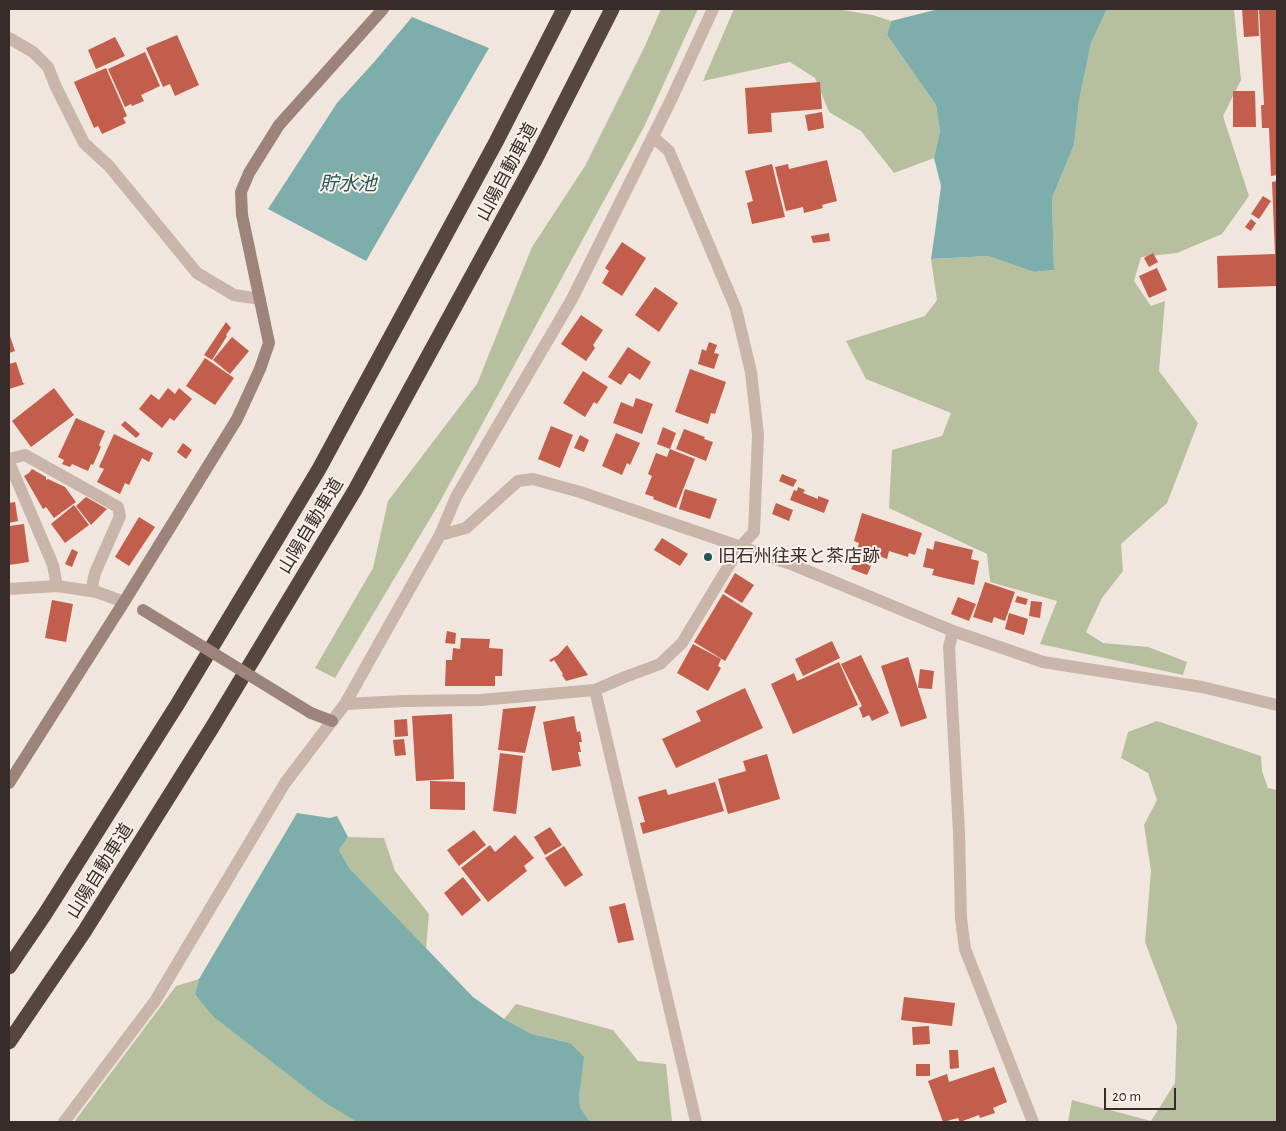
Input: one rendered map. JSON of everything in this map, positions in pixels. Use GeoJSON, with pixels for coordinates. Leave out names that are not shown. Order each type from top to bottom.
{"type":"FeatureCollection","features":[{"type":"Feature","properties":{"kind":"highway","name":"山陽自動車道"},"geometry":{"type":"LineString","coordinates":[[9,967],[45,914],[177,705],[319,469],[496,142],[564,9]]}},
{"type":"Feature","properties":{"kind":"highway","name":"山陽自動車道"},"geometry":{"type":"LineString","coordinates":[[9,1042],[84,932],[203,742],[355,490],[534,162],[612,9]]}},
{"type":"Feature","properties":{"kind":"street"},"geometry":{"type":"LineString","coordinates":[[9,783],[237,419],[260,369],[269,343],[242,215],[241,192],[249,173],[279,125],[383,9]]}},
{"type":"Feature","properties":{"kind":"street"},"geometry":{"type":"LineString","coordinates":[[64,1122],[155,1000],[285,783],[345,704],[440,535],[456,497],[572,300],[654,136],[713,9]]}},
{"type":"Feature","properties":{"kind":"street"},"geometry":{"type":"LineString","coordinates":[[9,38],[33,52],[48,67],[84,143],[109,166],[197,274],[234,295],[260,299]]}},
{"type":"Feature","properties":{"kind":"street"},"geometry":{"type":"LineString","coordinates":[[345,704],[480,700],[595,690],[660,664],[682,643],[740,547],[754,532],[758,434],[751,372],[736,309],[669,151],[654,136]]}},
{"type":"Feature","properties":{"kind":"street"},"geometry":{"type":"LineString","coordinates":[[56,586],[53,565],[9,461],[25,455],[118,507],[120,516],[95,573],[91,591]]}},
{"type":"Feature","properties":{"kind":"street"},"geometry":{"type":"LineString","coordinates":[[440,535],[466,528],[518,481],[533,479],[580,492],[791,564],[953,631],[1043,662],[1202,687],[1277,705]]}},
{"type":"Feature","properties":{"kind":"street"},"geometry":{"type":"LineString","coordinates":[[9,589],[56,586],[97,592],[124,602],[143,610],[311,713],[332,721]]}},
{"type":"Feature","properties":{"kind":"street"},"geometry":{"type":"LineString","coordinates":[[953,631],[949,646],[959,832],[961,918],[965,949],[1033,1122]]}},
{"type":"Feature","properties":{"kind":"street"},"geometry":{"type":"LineString","coordinates":[[595,690],[696,1122]]}},
{"type":"Feature","properties":{"kind":"green space"},"geometry":{"type":"Polygon","coordinates":[[[661,9],[698,9],[644,127],[437,507],[335,678],[315,668],[373,568],[388,501],[477,384],[532,247],[585,166],[645,46],[661,9]]]}},
{"type":"Feature","properties":{"kind":"green space"},"geometry":{"type":"Polygon","coordinates":[[[734,9],[836,9],[873,15],[891,21],[887,35],[936,105],[940,131],[934,158],[894,173],[861,131],[829,112],[815,78],[790,62],[703,81],[734,9]]]}},
{"type":"Feature","properties":{"kind":"green space"},"geometry":{"type":"Polygon","coordinates":[[[1107,9],[1234,9],[1241,80],[1223,116],[1249,196],[1222,234],[1177,253],[1141,257],[1134,281],[1151,306],[1165,301],[1159,371],[1198,423],[1167,503],[1121,544],[1123,571],[1102,598],[1086,632],[1103,643],[1148,647],[1187,662],[1183,675],[1040,644],[1057,601],[990,582],[987,554],[889,508],[892,450],[942,436],[951,413],[866,379],[846,341],[925,316],[937,300],[931,259],[988,256],[1034,272],[1054,270],[1052,198],[1074,145],[1079,101],[1091,43],[1107,9]]]}},
{"type":"Feature","properties":{"kind":"green space"},"geometry":{"type":"Polygon","coordinates":[[[1157,721],[1261,756],[1262,771],[1268,788],[1277,790],[1277,1122],[1068,1122],[1072,1100],[1151,1121],[1175,1083],[1177,1026],[1145,942],[1151,871],[1144,825],[1157,800],[1148,773],[1121,758],[1128,732],[1157,721]]]}},
{"type":"Feature","properties":{"kind":"green space"},"geometry":{"type":"Polygon","coordinates":[[[348,837],[384,838],[395,871],[429,914],[426,949],[350,869],[339,850],[348,837]]]}},
{"type":"Feature","properties":{"kind":"green space"},"geometry":{"type":"Polygon","coordinates":[[[199,979],[195,996],[325,1103],[357,1122],[74,1122],[176,986],[199,979]]]}},
{"type":"Feature","properties":{"kind":"green space"},"geometry":{"type":"Polygon","coordinates":[[[516,1004],[613,1030],[638,1061],[666,1064],[672,1122],[590,1122],[580,1107],[570,1043],[532,1034],[504,1019],[516,1004]]]}},
{"type":"Feature","properties":{"kind":"water"},"geometry":{"type":"Polygon","coordinates":[[[939,9],[1107,9],[1091,43],[1079,101],[1074,145],[1052,198],[1054,270],[1034,272],[988,256],[931,259],[941,186],[934,158],[940,131],[936,105],[887,35],[891,21],[939,9]]]}},
{"type":"Feature","properties":{"kind":"water","name":"貯水池"},"geometry":{"type":"Polygon","coordinates":[[[412,17],[489,48],[366,261],[268,209],[337,103],[412,17]]]}},
{"type":"Feature","properties":{"kind":"water"},"geometry":{"type":"Polygon","coordinates":[[[297,813],[330,818],[337,816],[348,837],[339,850],[350,869],[473,997],[504,1019],[532,1034],[570,1043],[584,1057],[579,1095],[580,1107],[590,1122],[357,1122],[325,1103],[214,1017],[195,995],[199,979],[297,813]]]}},
{"type":"Feature","properties":{"kind":"building"},"geometry":{"type":"Polygon","coordinates":[[[1242,9],[1258,9],[1259,36],[1244,37],[1242,9]]]}},
{"type":"Feature","properties":{"kind":"building"},"geometry":{"type":"Polygon","coordinates":[[[1259,9],[1277,9],[1277,175],[1271,176],[1269,128],[1262,128],[1261,105],[1264,105],[1259,9]]]}},
{"type":"Feature","properties":{"kind":"building"},"geometry":{"type":"Polygon","coordinates":[[[177,35],[199,85],[175,96],[170,84],[163,87],[146,48],[177,35]]]}},
{"type":"Feature","properties":{"kind":"building"},"geometry":{"type":"Polygon","coordinates":[[[115,37],[125,56],[96,69],[88,50],[115,37]]]}},
{"type":"Feature","properties":{"kind":"building"},"geometry":{"type":"Polygon","coordinates":[[[145,52],[160,86],[141,95],[144,101],[125,107],[108,69],[145,52]]]}},
{"type":"Feature","properties":{"kind":"building"},"geometry":{"type":"Polygon","coordinates":[[[106,68],[127,116],[123,118],[126,123],[102,134],[98,126],[94,128],[74,82],[106,68]]]}},
{"type":"Feature","properties":{"kind":"building"},"geometry":{"type":"Polygon","coordinates":[[[820,82],[822,109],[771,113],[772,132],[748,134],[745,88],[820,82]]]}},
{"type":"Feature","properties":{"kind":"building"},"geometry":{"type":"Polygon","coordinates":[[[1233,91],[1255,91],[1256,127],[1233,127],[1233,91]]]}},
{"type":"Feature","properties":{"kind":"building"},"geometry":{"type":"Polygon","coordinates":[[[822,112],[824,128],[808,131],[805,115],[822,112]]]}},
{"type":"Feature","properties":{"kind":"building"},"geometry":{"type":"Polygon","coordinates":[[[827,160],[837,201],[822,205],[823,208],[804,213],[803,207],[786,211],[775,167],[788,164],[789,169],[827,160]]]}},
{"type":"Feature","properties":{"kind":"building"},"geometry":{"type":"Polygon","coordinates":[[[772,164],[785,217],[752,224],[747,203],[753,201],[745,171],[772,164]]]}},
{"type":"Feature","properties":{"kind":"building"},"geometry":{"type":"Polygon","coordinates":[[[1277,181],[1277,286],[1218,288],[1217,256],[1275,254],[1272,182],[1277,181]]]}},
{"type":"Feature","properties":{"kind":"building"},"geometry":{"type":"Polygon","coordinates":[[[1263,196],[1271,201],[1259,219],[1251,214],[1263,196]]]}},
{"type":"Feature","properties":{"kind":"building"},"geometry":{"type":"Polygon","coordinates":[[[1251,219],[1256,223],[1251,231],[1245,227],[1251,219]]]}},
{"type":"Feature","properties":{"kind":"building"},"geometry":{"type":"Polygon","coordinates":[[[829,233],[830,241],[813,243],[811,236],[829,233]]]}},
{"type":"Feature","properties":{"kind":"building"},"geometry":{"type":"Polygon","coordinates":[[[622,242],[646,258],[622,296],[602,283],[609,271],[605,268],[622,242]]]}},
{"type":"Feature","properties":{"kind":"building"},"geometry":{"type":"Polygon","coordinates":[[[1153,253],[1158,262],[1149,267],[1144,258],[1153,253]]]}},
{"type":"Feature","properties":{"kind":"building"},"geometry":{"type":"Polygon","coordinates":[[[1157,268],[1167,290],[1149,298],[1139,276],[1157,268]]]}},
{"type":"Feature","properties":{"kind":"building"},"geometry":{"type":"Polygon","coordinates":[[[655,287],[678,303],[659,332],[635,315],[655,287]]]}},
{"type":"Feature","properties":{"kind":"building"},"geometry":{"type":"Polygon","coordinates":[[[581,315],[603,330],[593,345],[595,348],[586,361],[561,344],[581,315]]]}},
{"type":"Feature","properties":{"kind":"building"},"geometry":{"type":"Polygon","coordinates":[[[226,322],[231,328],[212,360],[204,355],[226,322]]]}},
{"type":"Feature","properties":{"kind":"building"},"geometry":{"type":"Polygon","coordinates":[[[9,333],[15,351],[9,353],[9,333]]]}},
{"type":"Feature","properties":{"kind":"building"},"geometry":{"type":"Polygon","coordinates":[[[232,337],[249,351],[230,374],[213,360],[232,337]]]}},
{"type":"Feature","properties":{"kind":"building"},"geometry":{"type":"Polygon","coordinates":[[[709,342],[717,345],[714,353],[719,354],[714,369],[698,364],[702,349],[706,351],[709,342]]]}},
{"type":"Feature","properties":{"kind":"building"},"geometry":{"type":"Polygon","coordinates":[[[628,347],[651,362],[640,380],[629,373],[621,385],[608,377],[628,347]]]}},
{"type":"Feature","properties":{"kind":"building"},"geometry":{"type":"Polygon","coordinates":[[[205,358],[234,378],[215,405],[186,386],[205,358]]]}},
{"type":"Feature","properties":{"kind":"building"},"geometry":{"type":"Polygon","coordinates":[[[16,362],[25,384],[9,389],[9,364],[16,362]]]}},
{"type":"Feature","properties":{"kind":"building"},"geometry":{"type":"Polygon","coordinates":[[[690,369],[726,382],[715,414],[711,413],[708,424],[675,412],[690,369]]]}},
{"type":"Feature","properties":{"kind":"building"},"geometry":{"type":"Polygon","coordinates":[[[583,371],[608,387],[597,404],[594,402],[585,417],[563,403],[583,371]]]}},
{"type":"Feature","properties":{"kind":"building"},"geometry":{"type":"Polygon","coordinates":[[[54,388],[74,415],[31,447],[12,421],[54,388]]]}},
{"type":"Feature","properties":{"kind":"building"},"geometry":{"type":"Polygon","coordinates":[[[168,388],[175,394],[179,388],[192,399],[174,421],[170,418],[162,428],[139,409],[151,394],[159,400],[168,388]]]}},
{"type":"Feature","properties":{"kind":"building"},"geometry":{"type":"Polygon","coordinates":[[[636,398],[653,404],[642,434],[613,423],[621,402],[633,407],[636,398]]]}},
{"type":"Feature","properties":{"kind":"building"},"geometry":{"type":"Polygon","coordinates":[[[76,418],[105,431],[99,445],[101,447],[93,465],[91,464],[88,471],[72,464],[70,467],[62,464],[64,460],[58,457],[76,418]]]}},
{"type":"Feature","properties":{"kind":"building"},"geometry":{"type":"Polygon","coordinates":[[[125,421],[140,434],[136,438],[121,425],[125,421]]]}},
{"type":"Feature","properties":{"kind":"building"},"geometry":{"type":"Polygon","coordinates":[[[551,426],[573,435],[560,468],[538,459],[551,426]]]}},
{"type":"Feature","properties":{"kind":"building"},"geometry":{"type":"Polygon","coordinates":[[[663,427],[676,433],[670,449],[657,444],[663,427]]]}},
{"type":"Feature","properties":{"kind":"building"},"geometry":{"type":"Polygon","coordinates":[[[684,429],[713,442],[706,461],[676,449],[684,429]]]}},
{"type":"Feature","properties":{"kind":"building"},"geometry":{"type":"Polygon","coordinates":[[[616,433],[640,443],[630,465],[627,463],[622,475],[602,466],[616,433]]]}},
{"type":"Feature","properties":{"kind":"building"},"geometry":{"type":"Polygon","coordinates":[[[114,434],[153,453],[149,462],[142,458],[129,485],[125,483],[120,494],[97,482],[104,469],[99,467],[114,434]]]}},
{"type":"Feature","properties":{"kind":"building"},"geometry":{"type":"Polygon","coordinates":[[[580,435],[589,440],[584,452],[574,448],[580,435]]]}},
{"type":"Feature","properties":{"kind":"building"},"geometry":{"type":"Polygon","coordinates":[[[183,443],[192,450],[186,459],[177,452],[183,443]]]}},
{"type":"Feature","properties":{"kind":"building"},"geometry":{"type":"Polygon","coordinates":[[[670,449],[695,459],[676,508],[645,494],[652,476],[648,474],[656,453],[667,457],[670,449]]]}},
{"type":"Feature","properties":{"kind":"building"},"geometry":{"type":"Polygon","coordinates":[[[32,469],[46,477],[46,480],[48,479],[65,487],[76,502],[54,518],[46,507],[43,509],[24,476],[32,469]]]}},
{"type":"Feature","properties":{"kind":"building"},"geometry":{"type":"Polygon","coordinates":[[[782,474],[797,480],[793,487],[779,481],[782,474]]]}},
{"type":"Feature","properties":{"kind":"building"},"geometry":{"type":"Polygon","coordinates":[[[798,487],[805,490],[803,493],[818,499],[818,496],[829,500],[824,513],[790,500],[794,490],[797,491],[798,487]]]}},
{"type":"Feature","properties":{"kind":"building"},"geometry":{"type":"Polygon","coordinates":[[[685,489],[717,499],[710,519],[679,509],[685,489]]]}},
{"type":"Feature","properties":{"kind":"building"},"geometry":{"type":"Polygon","coordinates":[[[86,497],[107,509],[91,525],[76,506],[86,497]]]}},
{"type":"Feature","properties":{"kind":"building"},"geometry":{"type":"Polygon","coordinates":[[[15,502],[18,521],[9,523],[9,503],[15,502]]]}},
{"type":"Feature","properties":{"kind":"building"},"geometry":{"type":"Polygon","coordinates":[[[776,503],[793,510],[789,521],[772,514],[776,503]]]}},
{"type":"Feature","properties":{"kind":"building"},"geometry":{"type":"Polygon","coordinates":[[[74,505],[89,525],[65,543],[51,524],[74,505]]]}},
{"type":"Feature","properties":{"kind":"building"},"geometry":{"type":"Polygon","coordinates":[[[862,513],[922,533],[915,555],[909,553],[908,557],[889,551],[887,559],[879,556],[877,561],[856,554],[859,543],[854,541],[862,513]]]}},
{"type":"Feature","properties":{"kind":"building"},"geometry":{"type":"Polygon","coordinates":[[[139,517],[155,527],[129,566],[115,557],[139,517]]]}},
{"type":"Feature","properties":{"kind":"building"},"geometry":{"type":"Polygon","coordinates":[[[24,524],[29,562],[9,565],[9,526],[24,524]]]}},
{"type":"Feature","properties":{"kind":"building"},"geometry":{"type":"Polygon","coordinates":[[[662,538],[688,554],[680,566],[654,550],[662,538]]]}},
{"type":"Feature","properties":{"kind":"building"},"geometry":{"type":"Polygon","coordinates":[[[935,541],[973,550],[971,559],[979,561],[974,585],[932,575],[934,569],[923,567],[927,548],[933,550],[935,541]]]}},
{"type":"Feature","properties":{"kind":"building"},"geometry":{"type":"Polygon","coordinates":[[[72,549],[78,552],[72,567],[65,564],[72,549]]]}},
{"type":"Feature","properties":{"kind":"building"},"geometry":{"type":"Polygon","coordinates":[[[856,559],[871,566],[867,575],[851,569],[856,559]]]}},
{"type":"Feature","properties":{"kind":"building"},"geometry":{"type":"Polygon","coordinates":[[[735,573],[754,585],[742,603],[724,592],[735,573]]]}},
{"type":"Feature","properties":{"kind":"building"},"geometry":{"type":"Polygon","coordinates":[[[985,582],[1015,592],[1005,621],[994,617],[992,623],[973,617],[985,582]]]}},
{"type":"Feature","properties":{"kind":"building"},"geometry":{"type":"Polygon","coordinates":[[[723,594],[753,613],[725,661],[694,642],[723,594]]]}},
{"type":"Feature","properties":{"kind":"building"},"geometry":{"type":"Polygon","coordinates":[[[1017,596],[1028,599],[1026,605],[1015,602],[1017,596]]]}},
{"type":"Feature","properties":{"kind":"building"},"geometry":{"type":"Polygon","coordinates":[[[958,597],[976,604],[969,621],[951,614],[958,597]]]}},
{"type":"Feature","properties":{"kind":"building"},"geometry":{"type":"Polygon","coordinates":[[[52,600],[73,604],[66,642],[45,638],[52,600]]]}},
{"type":"Feature","properties":{"kind":"building"},"geometry":{"type":"Polygon","coordinates":[[[1031,601],[1042,602],[1040,618],[1029,616],[1031,601]]]}},
{"type":"Feature","properties":{"kind":"building"},"geometry":{"type":"Polygon","coordinates":[[[1009,613],[1028,619],[1024,635],[1005,629],[1009,613]]]}},
{"type":"Feature","properties":{"kind":"building"},"geometry":{"type":"Polygon","coordinates":[[[447,631],[456,633],[455,644],[445,643],[447,631]]]}},
{"type":"Feature","properties":{"kind":"building"},"geometry":{"type":"Polygon","coordinates":[[[461,638],[490,639],[489,648],[503,649],[502,676],[495,676],[495,686],[445,686],[446,660],[452,660],[453,648],[460,649],[461,638]]]}},
{"type":"Feature","properties":{"kind":"building"},"geometry":{"type":"Polygon","coordinates":[[[832,641],[840,658],[803,676],[795,659],[832,641]]]}},
{"type":"Feature","properties":{"kind":"building"},"geometry":{"type":"Polygon","coordinates":[[[693,644],[721,659],[718,666],[721,668],[708,691],[677,673],[693,644]]]}},
{"type":"Feature","properties":{"kind":"building"},"geometry":{"type":"Polygon","coordinates":[[[567,645],[588,675],[566,681],[554,660],[551,662],[549,660],[558,655],[567,645]]]}},
{"type":"Feature","properties":{"kind":"building"},"geometry":{"type":"Polygon","coordinates":[[[861,655],[889,713],[872,721],[869,715],[863,718],[859,708],[862,706],[841,664],[861,655]]]}},
{"type":"Feature","properties":{"kind":"building"},"geometry":{"type":"Polygon","coordinates":[[[908,657],[927,718],[901,727],[881,666],[908,657]]]}},
{"type":"Feature","properties":{"kind":"building"},"geometry":{"type":"Polygon","coordinates":[[[839,662],[858,705],[793,734],[771,684],[794,673],[797,681],[839,662]]]}},
{"type":"Feature","properties":{"kind":"building"},"geometry":{"type":"Polygon","coordinates":[[[920,669],[934,671],[932,689],[918,688],[920,669]]]}},
{"type":"Feature","properties":{"kind":"building"},"geometry":{"type":"Polygon","coordinates":[[[745,688],[763,728],[676,768],[662,739],[701,721],[696,711],[745,688]]]}},
{"type":"Feature","properties":{"kind":"building"},"geometry":{"type":"Polygon","coordinates":[[[536,706],[525,753],[498,750],[503,709],[536,706]]]}},
{"type":"Feature","properties":{"kind":"building"},"geometry":{"type":"Polygon","coordinates":[[[452,714],[454,779],[416,781],[412,716],[452,714]]]}},
{"type":"Feature","properties":{"kind":"building"},"geometry":{"type":"Polygon","coordinates":[[[574,716],[577,732],[580,731],[582,742],[579,742],[581,752],[578,752],[581,766],[552,771],[543,722],[574,716]]]}},
{"type":"Feature","properties":{"kind":"building"},"geometry":{"type":"Polygon","coordinates":[[[407,719],[408,736],[395,737],[394,720],[407,719]]]}},
{"type":"Feature","properties":{"kind":"building"},"geometry":{"type":"Polygon","coordinates":[[[404,739],[406,755],[395,756],[393,740],[404,739]]]}},
{"type":"Feature","properties":{"kind":"building"},"geometry":{"type":"Polygon","coordinates":[[[500,753],[523,756],[516,814],[493,811],[500,753]]]}},
{"type":"Feature","properties":{"kind":"building"},"geometry":{"type":"Polygon","coordinates":[[[767,754],[780,799],[728,814],[718,779],[746,771],[743,761],[767,754]]]}},
{"type":"Feature","properties":{"kind":"building"},"geometry":{"type":"Polygon","coordinates":[[[430,781],[465,782],[465,810],[430,809],[430,781]]]}},
{"type":"Feature","properties":{"kind":"building"},"geometry":{"type":"Polygon","coordinates":[[[715,782],[724,811],[643,834],[640,823],[645,822],[638,797],[666,789],[668,795],[715,782]]]}},
{"type":"Feature","properties":{"kind":"building"},"geometry":{"type":"Polygon","coordinates":[[[550,827],[562,845],[545,855],[534,837],[550,827]]]}},
{"type":"Feature","properties":{"kind":"building"},"geometry":{"type":"Polygon","coordinates":[[[474,830],[486,845],[459,866],[447,850],[474,830]]]}},
{"type":"Feature","properties":{"kind":"building"},"geometry":{"type":"Polygon","coordinates":[[[515,835],[534,858],[524,866],[527,871],[488,902],[461,868],[490,845],[495,852],[515,835]]]}},
{"type":"Feature","properties":{"kind":"building"},"geometry":{"type":"Polygon","coordinates":[[[564,846],[583,875],[565,887],[545,858],[564,846]]]}},
{"type":"Feature","properties":{"kind":"building"},"geometry":{"type":"Polygon","coordinates":[[[463,877],[481,900],[462,916],[444,893],[463,877]]]}},
{"type":"Feature","properties":{"kind":"building"},"geometry":{"type":"Polygon","coordinates":[[[625,903],[634,940],[618,943],[609,907],[625,903]]]}},
{"type":"Feature","properties":{"kind":"building"},"geometry":{"type":"Polygon","coordinates":[[[904,997],[955,1003],[952,1026],[901,1020],[904,997]]]}},
{"type":"Feature","properties":{"kind":"building"},"geometry":{"type":"Polygon","coordinates":[[[929,1026],[930,1044],[913,1045],[912,1027],[929,1026]]]}},
{"type":"Feature","properties":{"kind":"building"},"geometry":{"type":"Polygon","coordinates":[[[949,1050],[958,1050],[959,1068],[950,1069],[949,1050]]]}},
{"type":"Feature","properties":{"kind":"building"},"geometry":{"type":"Polygon","coordinates":[[[916,1064],[930,1064],[930,1076],[916,1076],[916,1064]]]}},
{"type":"Feature","properties":{"kind":"building"},"geometry":{"type":"Polygon","coordinates":[[[994,1067],[1007,1102],[993,1108],[995,1113],[980,1118],[979,1115],[960,1122],[958,1118],[943,1122],[928,1081],[947,1074],[949,1082],[994,1067]]]}},
{"type":"Feature","properties":{"kind":"place","name":"旧石州往来と茶店跡"},"geometry":{"type":"Point","coordinates":[708,557]}}]}
